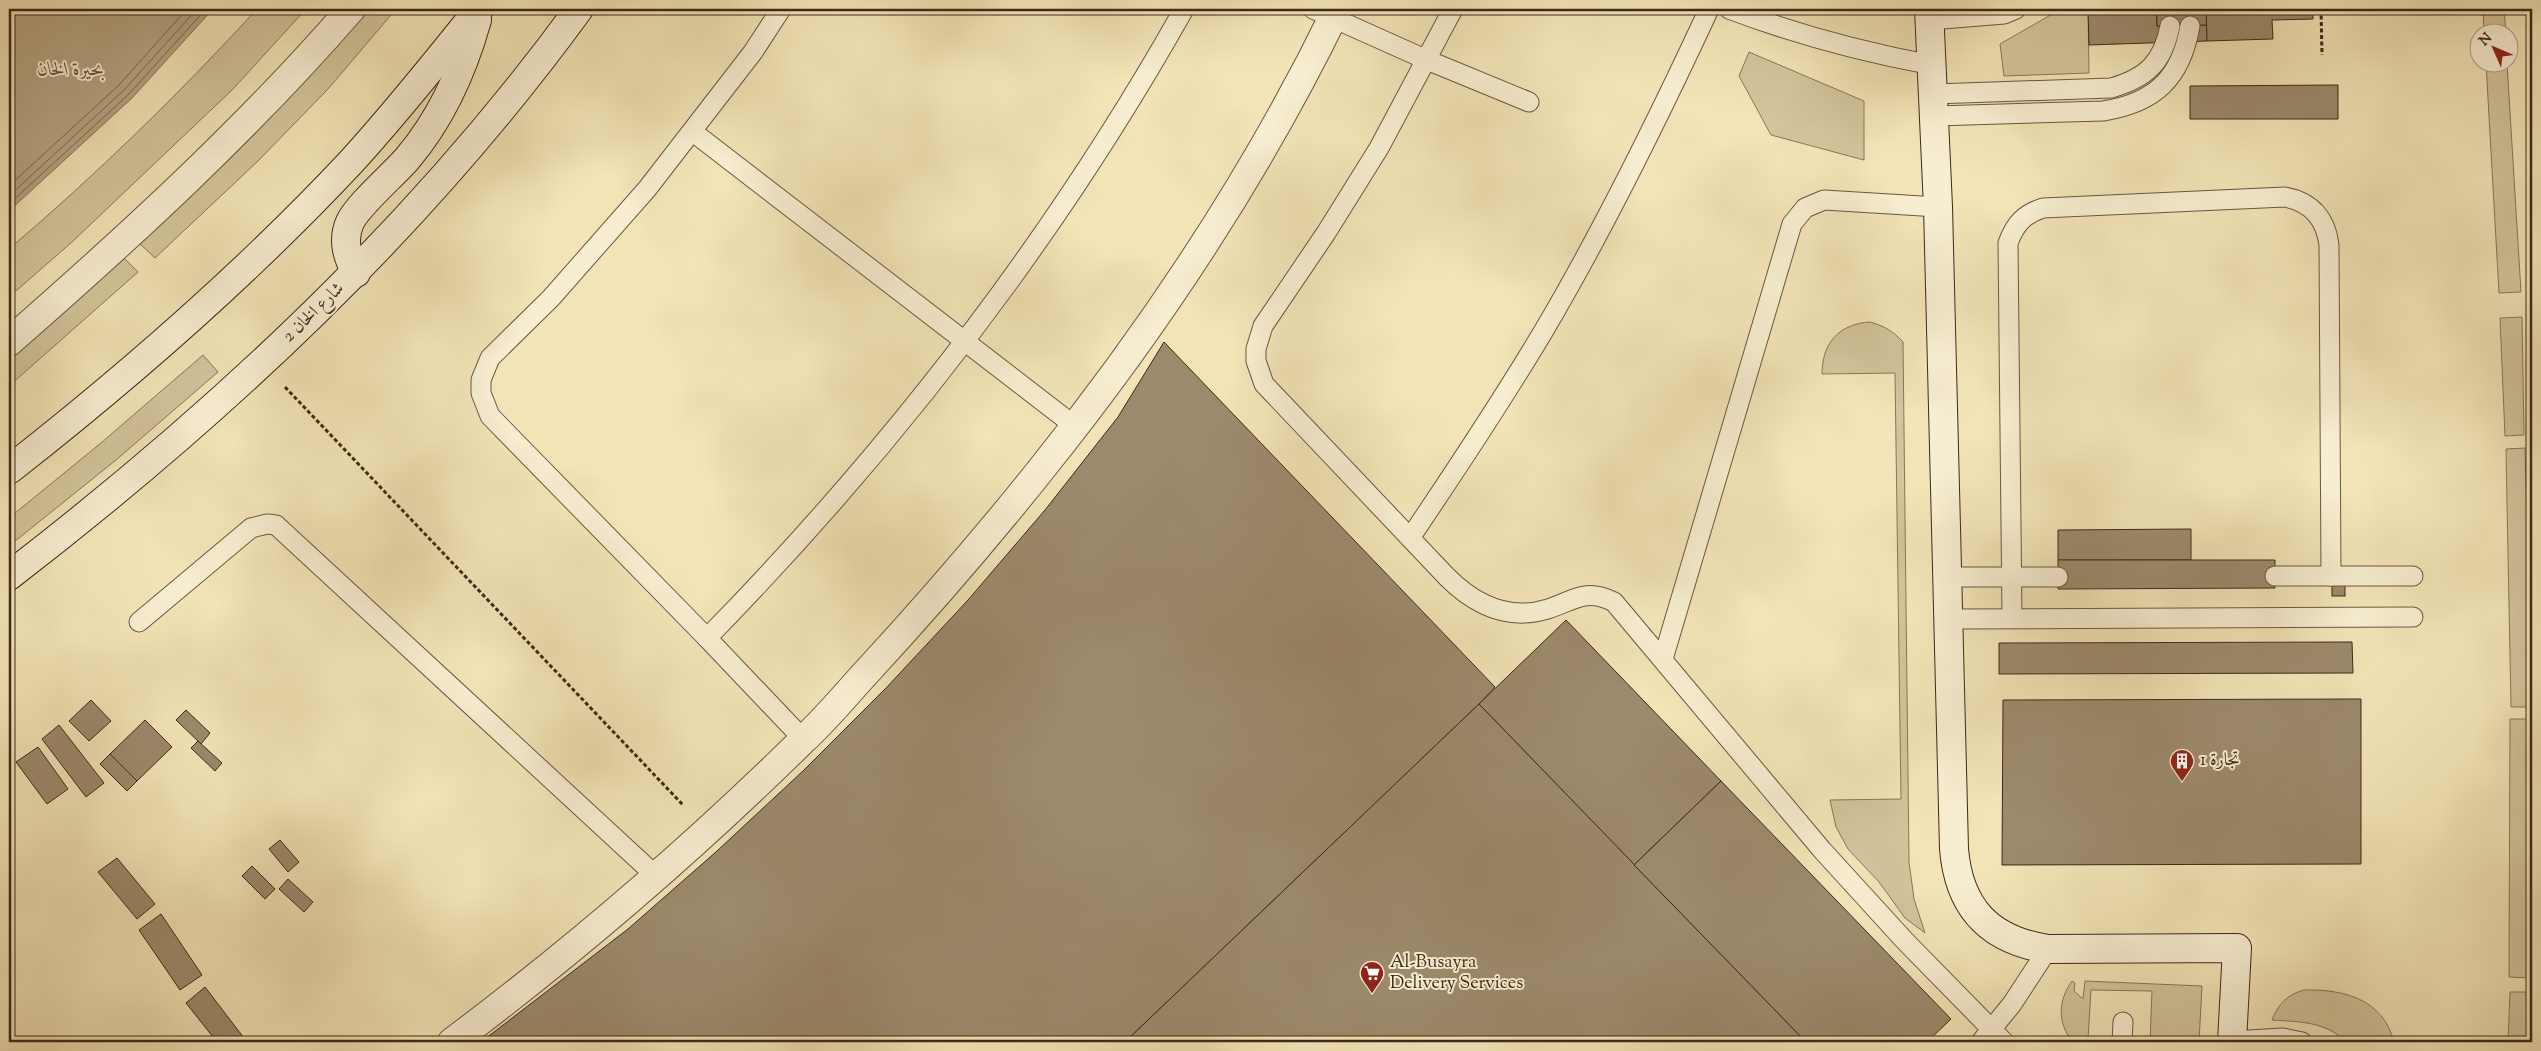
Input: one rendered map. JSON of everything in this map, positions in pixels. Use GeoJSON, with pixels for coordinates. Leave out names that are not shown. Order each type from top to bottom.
{"type":"FeatureCollection","features":[{"type":"Feature","properties":{"kind":"street"},"geometry":{"type":"LineString","coordinates":[[9,342],[166,202],[295,72],[352,9]]}},
{"type":"Feature","properties":{"kind":"street"},"geometry":{"type":"LineString","coordinates":[[356,272],[349,260],[346,247],[346,234],[350,221],[358,209],[408,157],[433,123],[454,86],[469,47],[480,9]]}},
{"type":"Feature","properties":{"kind":"street"},"geometry":{"type":"LineString","coordinates":[[9,470],[127,373],[280,234],[357,155],[418,86],[480,9]]}},
{"type":"Feature","properties":{"kind":"street","name":"شارع الخان 2"},"geometry":{"type":"LineString","coordinates":[[9,576],[81,521],[173,444],[262,363],[356,272],[483,134],[579,9]]}},
{"type":"Feature","properties":{"kind":"street"},"geometry":{"type":"LineString","coordinates":[[452,1042],[581,941],[656,876],[804,740],[923,612],[993,530],[1076,427],[1177,286],[1225,211],[1280,117],[1328,12]]}},
{"type":"Feature","properties":{"kind":"street"},"geometry":{"type":"LineString","coordinates":[[1929,15],[1938,207],[1954,849],[1961,886],[1968,903],[1994,930],[2011,940],[2048,949],[2237,948],[2232,1041]]}},
{"type":"Feature","properties":{"kind":"lane"},"geometry":{"type":"LineString","coordinates":[[781,9],[753,52],[693,132],[600,244],[490,358],[481,380],[481,393],[490,416],[498,425],[708,638],[804,740]]}},
{"type":"Feature","properties":{"kind":"lane"},"geometry":{"type":"LineString","coordinates":[[708,638],[776,568],[842,495],[966,342],[1076,186],[1120,117],[1184,9]]}},
{"type":"Feature","properties":{"kind":"lane"},"geometry":{"type":"LineString","coordinates":[[1453,9],[1379,148],[1326,233],[1263,326],[1256,349],[1256,361],[1264,384],[1460,590],[1487,607],[1502,612],[1535,612],[1577,596],[1590,594],[1603,596],[1623,610],[1741,756],[1822,850],[1992,1038],[2048,949]]}},
{"type":"Feature","properties":{"kind":"lane"},"geometry":{"type":"LineString","coordinates":[[1410,538],[1479,436],[1544,331],[1604,224],[1660,114],[1709,9]]}},
{"type":"Feature","properties":{"kind":"lane"},"geometry":{"type":"LineString","coordinates":[[1729,9],[1821,40],[1876,54],[1932,65]]}},
{"type":"Feature","properties":{"kind":"lane"},"geometry":{"type":"LineString","coordinates":[[1929,15],[2004,14],[2016,9]]}},
{"type":"Feature","properties":{"kind":"lane"},"geometry":{"type":"LineString","coordinates":[[1328,12],[1427,60],[1529,102]]}},
{"type":"Feature","properties":{"kind":"lane"},"geometry":{"type":"LineString","coordinates":[[1934,105],[2112,88],[2129,83],[2145,73],[2158,60],[2166,44],[2170,26]]}},
{"type":"Feature","properties":{"kind":"lane"},"geometry":{"type":"LineString","coordinates":[[1934,105],[2103,111],[2125,108],[2146,99],[2163,86],[2177,68],[2186,48],[2190,26]]}},
{"type":"Feature","properties":{"kind":"lane"},"geometry":{"type":"LineString","coordinates":[[693,132],[1076,427]]}},
{"type":"Feature","properties":{"kind":"lane"},"geometry":{"type":"LineString","coordinates":[[2012,618],[2008,243],[2013,230],[2020,220],[2031,212],[2050,207],[2285,197],[2297,199],[2317,212],[2328,234],[2330,246],[2331,576]]}},
{"type":"Feature","properties":{"kind":"lane"},"geometry":{"type":"LineString","coordinates":[[1664,659],[1792,224],[1805,208],[1824,200],[1938,207]]}},
{"type":"Feature","properties":{"kind":"lane"},"geometry":{"type":"LineString","coordinates":[[138,622],[251,528],[267,524],[276,525],[656,876]]}},
{"type":"Feature","properties":{"kind":"lane"},"geometry":{"type":"LineString","coordinates":[[2275,576],[2412,576]]}},
{"type":"Feature","properties":{"kind":"lane"},"geometry":{"type":"LineString","coordinates":[[1948,577],[2058,577]]}},
{"type":"Feature","properties":{"kind":"lane"},"geometry":{"type":"LineString","coordinates":[[1949,619],[2413,617]]}},
{"type":"Feature","properties":{"kind":"lane"},"geometry":{"type":"LineString","coordinates":[[2122,1042],[2123,1022]]}},
{"type":"Feature","properties":{"kind":"lane"},"geometry":{"type":"LineString","coordinates":[[2232,1041],[2283,1038],[2302,1042]]}},
{"type":"Feature","properties":{"kind":"path"},"geometry":{"type":"LineString","coordinates":[[2320,9],[2322,55]]}},
{"type":"Feature","properties":{"kind":"path"},"geometry":{"type":"LineString","coordinates":[[262,363],[707,830]]}},
{"type":"Feature","properties":{"kind":"shaded area"},"geometry":{"type":"Polygon","coordinates":[[[257,9],[306,9],[233,89],[72,242],[9,297],[9,249],[137,133],[257,9]]]}},
{"type":"Feature","properties":{"kind":"shaded area"},"geometry":{"type":"Polygon","coordinates":[[[362,9],[396,9],[328,89],[258,161],[155,258],[137,241],[362,9]]]}},
{"type":"Feature","properties":{"kind":"shaded area"},"geometry":{"type":"Polygon","coordinates":[[[2061,9],[2088,9],[2089,73],[2004,76],[2000,44],[2061,9]]]}},
{"type":"Feature","properties":{"kind":"shaded area"},"geometry":{"type":"Polygon","coordinates":[[[2483,9],[2504,9],[2505,22],[2484,22],[2483,9]]]}},
{"type":"Feature","properties":{"kind":"shaded area"},"geometry":{"type":"Polygon","coordinates":[[[1749,52],[1864,101],[1864,160],[1771,135],[1739,76],[1749,52]]]}},
{"type":"Feature","properties":{"kind":"shaded area"},"geometry":{"type":"Polygon","coordinates":[[[2487,72],[2508,72],[2521,292],[2499,293],[2487,72]]]}},
{"type":"Feature","properties":{"kind":"shaded area"},"geometry":{"type":"Polygon","coordinates":[[[121,255],[138,272],[9,386],[9,356],[121,255]]]}},
{"type":"Feature","properties":{"kind":"shaded area"},"geometry":{"type":"Polygon","coordinates":[[[2522,317],[2524,435],[2505,436],[2500,318],[2522,317]]]}},
{"type":"Feature","properties":{"kind":"shaded area"},"geometry":{"type":"Polygon","coordinates":[[[1870,322],[1888,329],[1903,342],[1909,862],[1914,899],[1925,933],[1905,918],[1879,882],[1848,849],[1836,827],[1830,800],[1901,799],[1895,373],[1822,374],[1825,353],[1834,337],[1849,327],[1870,322]]]}},
{"type":"Feature","properties":{"kind":"shaded area"},"geometry":{"type":"Polygon","coordinates":[[[203,355],[218,372],[116,460],[9,546],[9,518],[101,443],[203,355]]]}},
{"type":"Feature","properties":{"kind":"shaded area"},"geometry":{"type":"Polygon","coordinates":[[[2525,448],[2532,707],[2511,707],[2506,449],[2525,448]]]}},
{"type":"Feature","properties":{"kind":"shaded area"},"geometry":{"type":"Polygon","coordinates":[[[2510,719],[2532,719],[2530,978],[2509,977],[2510,719]]]}},
{"type":"Feature","properties":{"kind":"shaded area"},"geometry":{"type":"Polygon","coordinates":[[[2072,981],[2075,983],[2074,991],[2083,999],[2085,981],[2202,986],[2199,1042],[2150,1042],[2152,991],[2091,990],[2088,1039],[2086,1042],[2073,1042],[2064,1028],[2061,1012],[2064,996],[2072,981]]]}},
{"type":"Feature","properties":{"kind":"shaded area"},"geometry":{"type":"Polygon","coordinates":[[[2304,990],[2319,990],[2347,995],[2371,1006],[2389,1027],[2394,1042],[2346,1042],[2338,1035],[2321,1026],[2302,1022],[2272,1020],[2277,1009],[2284,1001],[2304,990]]]}},
{"type":"Feature","properties":{"kind":"shaded area"},"geometry":{"type":"Polygon","coordinates":[[[2510,992],[2529,992],[2527,1042],[2508,1042],[2510,992]]]}},
{"type":"Feature","properties":{"kind":"water","name":"بحيرة الخان"},"geometry":{"type":"Polygon","coordinates":[[[9,9],[213,9],[132,98],[9,211],[9,9]]]}},
{"type":"Feature","properties":{"kind":"building"},"geometry":{"type":"Polygon","coordinates":[[[2088,9],[2157,9],[2157,26],[2207,25],[2207,41],[2089,45],[2088,9]]]}},
{"type":"Feature","properties":{"kind":"building"},"geometry":{"type":"Polygon","coordinates":[[[2157,9],[2206,9],[2207,25],[2157,26],[2157,9]]]}},
{"type":"Feature","properties":{"kind":"building"},"geometry":{"type":"Polygon","coordinates":[[[2206,9],[2313,9],[2313,19],[2272,20],[2273,39],[2207,41],[2206,9]]]}},
{"type":"Feature","properties":{"kind":"building"},"geometry":{"type":"Polygon","coordinates":[[[2338,85],[2338,119],[2190,119],[2190,86],[2338,85]]]}},
{"type":"Feature","properties":{"kind":"building"},"geometry":{"type":"Polygon","coordinates":[[[1164,342],[1495,687],[1479,704],[1125,1042],[481,1042],[628,929],[717,851],[804,770],[887,687],[968,600],[1045,510],[1118,417],[1164,342]]]}},
{"type":"Feature","properties":{"kind":"building"},"geometry":{"type":"Polygon","coordinates":[[[2191,529],[2191,560],[2058,560],[2058,530],[2191,529]]]}},
{"type":"Feature","properties":{"kind":"building"},"geometry":{"type":"Polygon","coordinates":[[[2058,560],[2275,560],[2275,588],[2058,589],[2058,560]]]}},
{"type":"Feature","properties":{"kind":"building"},"geometry":{"type":"Polygon","coordinates":[[[2332,585],[2345,585],[2345,596],[2332,596],[2332,585]]]}},
{"type":"Feature","properties":{"kind":"building"},"geometry":{"type":"Polygon","coordinates":[[[1566,620],[1721,781],[1634,865],[1479,704],[1566,620]]]}},
{"type":"Feature","properties":{"kind":"building"},"geometry":{"type":"Polygon","coordinates":[[[2352,642],[2353,673],[1999,674],[1999,643],[2352,642]]]}},
{"type":"Feature","properties":{"kind":"building","name":"تجارة 1"},"geometry":{"type":"Polygon","coordinates":[[[2361,699],[2361,864],[2002,865],[2003,700],[2361,699]]]}},
{"type":"Feature","properties":{"kind":"building"},"geometry":{"type":"Polygon","coordinates":[[[91,700],[111,721],[89,741],[69,721],[91,700]]]}},
{"type":"Feature","properties":{"kind":"building"},"geometry":{"type":"Polygon","coordinates":[[[1479,704],[1806,1042],[1125,1042],[1479,704]]]}},
{"type":"Feature","properties":{"kind":"building"},"geometry":{"type":"Polygon","coordinates":[[[186,710],[210,733],[201,744],[176,720],[186,710]]]}},
{"type":"Feature","properties":{"kind":"building"},"geometry":{"type":"Polygon","coordinates":[[[145,720],[172,747],[137,781],[110,754],[145,720]]]}},
{"type":"Feature","properties":{"kind":"building"},"geometry":{"type":"Polygon","coordinates":[[[59,725],[104,783],[86,797],[42,739],[59,725]]]}},
{"type":"Feature","properties":{"kind":"building"},"geometry":{"type":"Polygon","coordinates":[[[198,741],[222,763],[215,771],[191,748],[198,741]]]}},
{"type":"Feature","properties":{"kind":"building"},"geometry":{"type":"Polygon","coordinates":[[[38,747],[68,789],[47,804],[16,762],[38,747]]]}},
{"type":"Feature","properties":{"kind":"building"},"geometry":{"type":"Polygon","coordinates":[[[110,754],[137,781],[127,791],[100,764],[110,754]]]}},
{"type":"Feature","properties":{"kind":"building"},"geometry":{"type":"Polygon","coordinates":[[[1721,781],[1951,1019],[1927,1042],[1806,1042],[1634,865],[1721,781]]]}},
{"type":"Feature","properties":{"kind":"building"},"geometry":{"type":"Polygon","coordinates":[[[280,840],[299,862],[288,872],[269,849],[280,840]]]}},
{"type":"Feature","properties":{"kind":"building"},"geometry":{"type":"Polygon","coordinates":[[[117,858],[155,904],[137,919],[98,872],[117,858]]]}},
{"type":"Feature","properties":{"kind":"building"},"geometry":{"type":"Polygon","coordinates":[[[252,866],[275,889],[265,899],[242,876],[252,866]]]}},
{"type":"Feature","properties":{"kind":"building"},"geometry":{"type":"Polygon","coordinates":[[[288,879],[313,902],[304,912],[279,889],[288,879]]]}},
{"type":"Feature","properties":{"kind":"building"},"geometry":{"type":"Polygon","coordinates":[[[161,914],[202,975],[180,990],[139,930],[161,914]]]}},
{"type":"Feature","properties":{"kind":"building"},"geometry":{"type":"Polygon","coordinates":[[[205,987],[247,1042],[217,1042],[186,1003],[205,987]]]}},
{"type":"Feature","properties":{"kind":"place","name":"تجارة 1"},"geometry":{"type":"Point","coordinates":[2182,782]}},
{"type":"Feature","properties":{"kind":"place","name":"Al-Busayra Delivery Services"},"geometry":{"type":"Point","coordinates":[1372,994]}}]}
